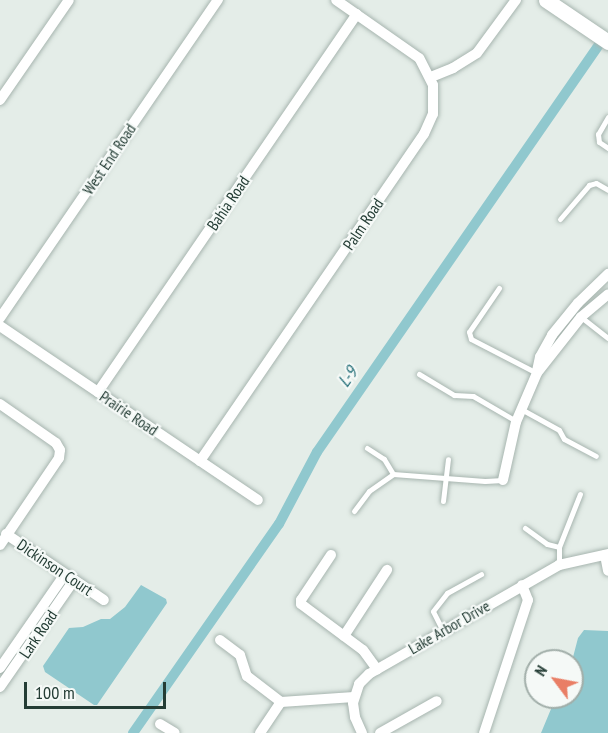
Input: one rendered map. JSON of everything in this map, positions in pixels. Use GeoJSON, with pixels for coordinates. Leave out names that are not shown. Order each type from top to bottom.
{"type":"FeatureCollection","features":[{"type":"Feature","properties":{"kind":"street"},"geometry":{"type":"LineString","coordinates":[[0,100],[69,0]]}},
{"type":"Feature","properties":{"kind":"street","name":"West End Road"},"geometry":{"type":"LineString","coordinates":[[0,318],[218,0]]}},
{"type":"Feature","properties":{"kind":"street"},"geometry":{"type":"LineString","coordinates":[[336,0],[414,53],[431,77],[453,68],[477,53],[516,0]]}},
{"type":"Feature","properties":{"kind":"street"},"geometry":{"type":"LineString","coordinates":[[546,0],[608,42]]}},
{"type":"Feature","properties":{"kind":"street","name":"Bahia Road"},"geometry":{"type":"LineString","coordinates":[[98,392],[357,14]]}},
{"type":"Feature","properties":{"kind":"street","name":"Palm Road"},"geometry":{"type":"LineString","coordinates":[[200,461],[428,128],[435,100],[431,77]]}},
{"type":"Feature","properties":{"kind":"street"},"geometry":{"type":"LineString","coordinates":[[503,480],[516,421],[537,373],[540,357],[552,335],[578,303],[608,274]]}},
{"type":"Feature","properties":{"kind":"street"},"geometry":{"type":"LineString","coordinates":[[537,373],[581,317],[608,294]]}},
{"type":"Feature","properties":{"kind":"street","name":"Prairie Road"},"geometry":{"type":"LineString","coordinates":[[0,326],[258,500]]}},
{"type":"Feature","properties":{"kind":"street"},"geometry":{"type":"LineString","coordinates":[[0,404],[56,443],[60,450],[59,458],[0,545]]}},
{"type":"Feature","properties":{"kind":"street","name":"Dickinson Court"},"geometry":{"type":"LineString","coordinates":[[6,534],[104,600]]}},
{"type":"Feature","properties":{"kind":"street"},"geometry":{"type":"LineString","coordinates":[[607,554],[608,571]]}},
{"type":"Feature","properties":{"kind":"street","name":"Lake Arbor Drive"},"geometry":{"type":"LineString","coordinates":[[354,697],[364,678],[377,669],[522,585],[559,565],[607,554]]}},
{"type":"Feature","properties":{"kind":"street"},"geometry":{"type":"LineString","coordinates":[[331,555],[301,600],[301,604],[363,650],[377,669]]}},
{"type":"Feature","properties":{"kind":"street"},"geometry":{"type":"LineString","coordinates":[[344,636],[387,570]]}},
{"type":"Feature","properties":{"kind":"street","name":"Lark Road"},"geometry":{"type":"LineString","coordinates":[[0,668],[41,608],[70,577]]}},
{"type":"Feature","properties":{"kind":"street","name":"Lark Road"},"geometry":{"type":"LineString","coordinates":[[0,687],[50,616],[70,577]]}},
{"type":"Feature","properties":{"kind":"street"},"geometry":{"type":"LineString","coordinates":[[484,733],[528,600],[522,585]]}},
{"type":"Feature","properties":{"kind":"street"},"geometry":{"type":"LineString","coordinates":[[220,640],[240,655],[247,676],[280,702],[354,697],[355,717],[362,733]]}},
{"type":"Feature","properties":{"kind":"street"},"geometry":{"type":"LineString","coordinates":[[380,733],[437,701]]}},
{"type":"Feature","properties":{"kind":"street"},"geometry":{"type":"LineString","coordinates":[[260,733],[280,702]]}},
{"type":"Feature","properties":{"kind":"street"},"geometry":{"type":"LineString","coordinates":[[160,724],[175,733]]}},
{"type":"Feature","properties":{"kind":"lane"},"geometry":{"type":"LineString","coordinates":[[608,117],[598,135],[599,142],[608,148]]}},
{"type":"Feature","properties":{"kind":"lane"},"geometry":{"type":"LineString","coordinates":[[560,219],[589,185],[596,183],[608,189]]}},
{"type":"Feature","properties":{"kind":"lane"},"geometry":{"type":"LineString","coordinates":[[499,288],[470,332],[471,339],[537,373]]}},
{"type":"Feature","properties":{"kind":"lane"},"geometry":{"type":"LineString","coordinates":[[581,317],[608,338]]}},
{"type":"Feature","properties":{"kind":"lane"},"geometry":{"type":"LineString","coordinates":[[419,374],[454,395],[473,396],[516,421]]}},
{"type":"Feature","properties":{"kind":"lane"},"geometry":{"type":"LineString","coordinates":[[521,410],[559,430],[564,439],[596,456]]}},
{"type":"Feature","properties":{"kind":"lane"},"geometry":{"type":"LineString","coordinates":[[367,448],[384,459],[393,474]]}},
{"type":"Feature","properties":{"kind":"lane"},"geometry":{"type":"LineString","coordinates":[[443,501],[448,459]]}},
{"type":"Feature","properties":{"kind":"lane"},"geometry":{"type":"LineString","coordinates":[[354,511],[369,490],[393,474],[485,482],[503,480]]}},
{"type":"Feature","properties":{"kind":"lane"},"geometry":{"type":"LineString","coordinates":[[559,565],[559,547],[580,494]]}},
{"type":"Feature","properties":{"kind":"lane"},"geometry":{"type":"LineString","coordinates":[[525,528],[547,544],[559,547]]}},
{"type":"Feature","properties":{"kind":"lane"},"geometry":{"type":"LineString","coordinates":[[443,631],[434,611],[447,594],[481,574]]}},
{"type":"Feature","properties":{"kind":"lane"},"geometry":{"type":"LineString","coordinates":[[41,608],[50,616]]}},
{"type":"Feature","properties":{"kind":"water"},"geometry":{"type":"Polygon","coordinates":[[[141,585],[166,599],[167,603],[97,705],[45,672],[43,666],[69,628],[83,627],[101,619],[110,619],[125,607],[141,585]]]}},
{"type":"Feature","properties":{"kind":"water"},"geometry":{"type":"Polygon","coordinates":[[[584,630],[608,631],[608,733],[541,733],[551,709],[584,709],[584,649],[575,649],[578,638],[584,630]]]}},
{"type":"Feature","properties":{"kind":"waterway","name":"L-9"},"geometry":{"type":"LineString","coordinates":[[133,733],[279,524],[317,452],[598,46]]}}]}
